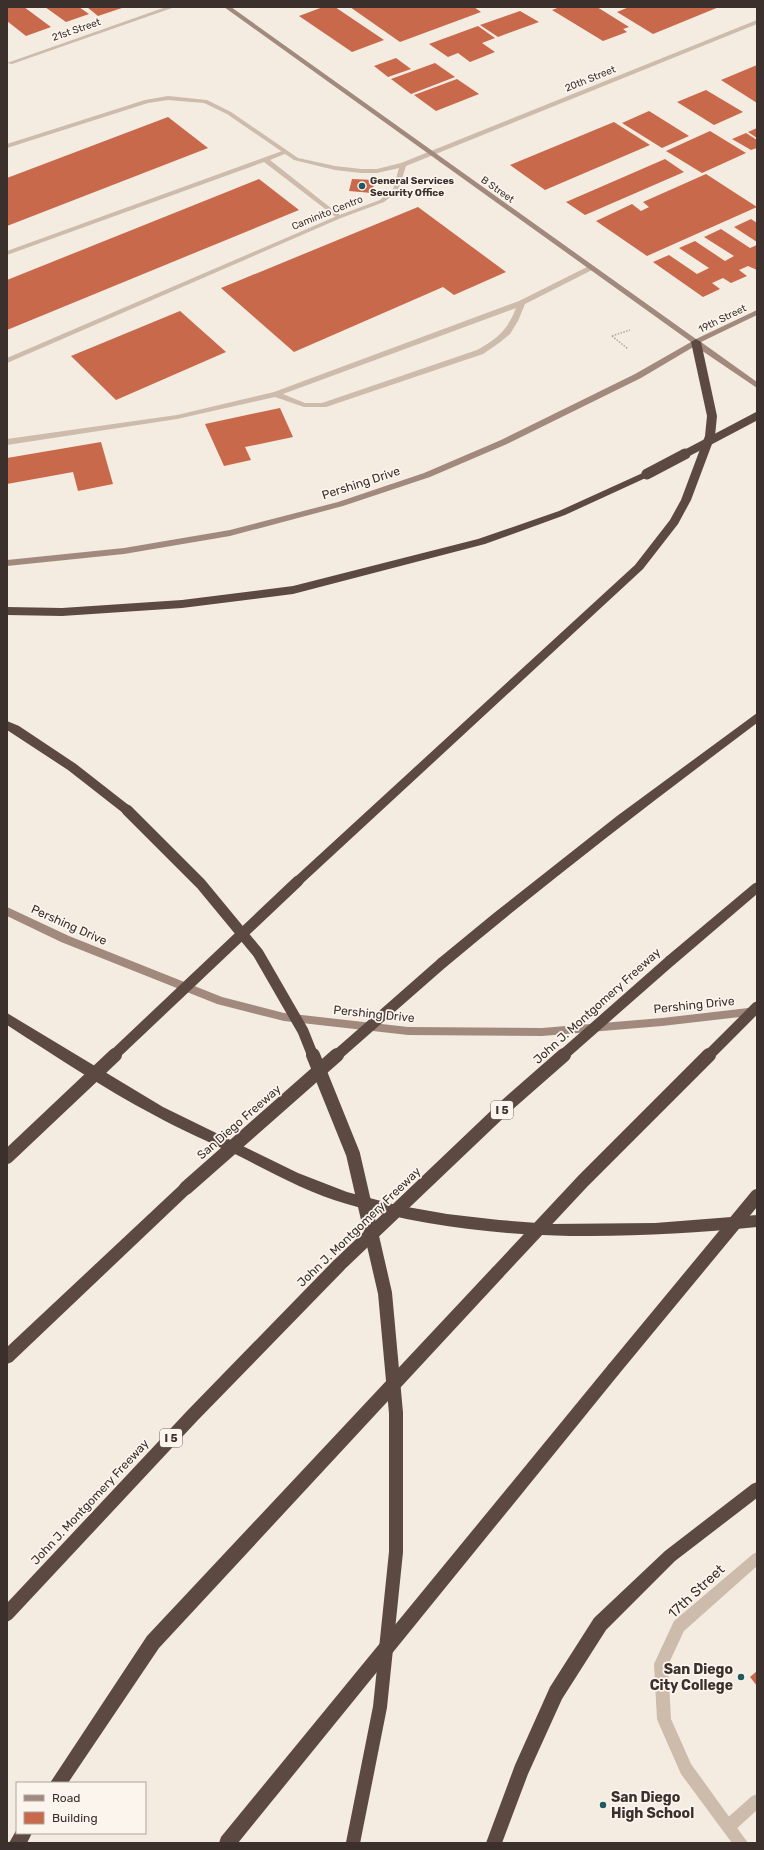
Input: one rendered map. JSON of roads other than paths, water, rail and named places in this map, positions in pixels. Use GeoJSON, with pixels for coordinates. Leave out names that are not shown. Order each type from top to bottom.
{"type":"FeatureCollection","features":[{"type":"Feature","properties":{"kind":"highway"},"geometry":{"type":"LineString","coordinates":[[7,1157],[298,881],[639,567],[674,522],[686,500],[710,436],[712,416],[706,382],[696,342]]}},
{"type":"Feature","properties":{"kind":"highway"},"geometry":{"type":"LineString","coordinates":[[7,611],[62,612],[174,605],[293,590],[481,542],[562,513],[647,474],[757,416]]}},
{"type":"Feature","properties":{"kind":"highway","name":"San Diego Freeway"},"geometry":{"type":"LineString","coordinates":[[7,1357],[186,1188],[442,963],[498,916],[621,819],[757,717]]}},
{"type":"Feature","properties":{"kind":"highway"},"geometry":{"type":"LineString","coordinates":[[7,725],[16,729],[72,767],[127,810],[202,884],[258,953],[304,1031],[354,1154],[385,1293],[396,1413],[396,1552],[380,1708],[353,1843]]}},
{"type":"Feature","properties":{"kind":"highway","name":"John J. Montgomery Freeway"},"geometry":{"type":"LineString","coordinates":[[7,1614],[192,1416],[339,1265],[508,1105],[670,961],[757,887]]}},
{"type":"Feature","properties":{"kind":"highway"},"geometry":{"type":"LineString","coordinates":[[59,1782],[153,1642],[583,1181],[757,1007]]}},
{"type":"Feature","properties":{"kind":"highway"},"geometry":{"type":"LineString","coordinates":[[7,1018],[148,1105],[288,1174],[346,1198],[436,1220],[514,1227],[601,1230],[686,1228],[757,1221]]}},
{"type":"Feature","properties":{"kind":"highway"},"geometry":{"type":"LineString","coordinates":[[227,1843],[757,1196]]}},
{"type":"Feature","properties":{"kind":"highway"},"geometry":{"type":"LineString","coordinates":[[494,1843],[521,1771],[556,1693],[600,1624],[670,1556],[757,1489]]}},
{"type":"Feature","properties":{"kind":"highway"},"geometry":{"type":"LineString","coordinates":[[17,1843],[23,1834]]}},
{"type":"Feature","properties":{"kind":"main road","name":"B Street"},"geometry":{"type":"LineString","coordinates":[[228,7],[430,154],[757,386]]}},
{"type":"Feature","properties":{"kind":"main road","name":"19th Street"},"geometry":{"type":"LineString","coordinates":[[696,342],[757,312]]}},
{"type":"Feature","properties":{"kind":"main road","name":"Pershing Drive"},"geometry":{"type":"LineString","coordinates":[[7,563],[124,551],[222,534],[340,504],[427,475],[504,442],[638,376],[696,342]]}},
{"type":"Feature","properties":{"kind":"main road","name":"Pershing Drive"},"geometry":{"type":"LineString","coordinates":[[7,911],[65,939],[221,1002],[284,1017],[408,1031],[542,1032],[662,1022],[757,1011]]}},
{"type":"Feature","properties":{"kind":"street","name":"21st Street"},"geometry":{"type":"LineString","coordinates":[[10,62],[172,7]]}},
{"type":"Feature","properties":{"kind":"street","name":"20th Street"},"geometry":{"type":"LineString","coordinates":[[403,165],[757,22]]}},
{"type":"Feature","properties":{"kind":"street"},"geometry":{"type":"LineString","coordinates":[[7,146],[147,101],[175,98],[205,101],[229,113],[296,159],[335,168],[361,171],[377,171],[403,165]]}},
{"type":"Feature","properties":{"kind":"street"},"geometry":{"type":"LineString","coordinates":[[7,253],[285,152]]}},
{"type":"Feature","properties":{"kind":"street"},"geometry":{"type":"LineString","coordinates":[[265,159],[339,217]]}},
{"type":"Feature","properties":{"kind":"street","name":"Caminito Centro"},"geometry":{"type":"LineString","coordinates":[[7,361],[339,217],[382,201],[396,190],[403,165]]}},
{"type":"Feature","properties":{"kind":"street"},"geometry":{"type":"LineString","coordinates":[[7,442],[177,417],[276,394],[522,303],[592,268]]}},
{"type":"Feature","properties":{"kind":"street"},"geometry":{"type":"LineString","coordinates":[[276,394],[304,405],[323,404],[480,352],[501,340],[512,329],[522,303]]}},
{"type":"Feature","properties":{"kind":"street","name":"17th Street"},"geometry":{"type":"LineString","coordinates":[[741,1843],[686,1769],[664,1719],[661,1664],[679,1626],[757,1558]]}},
{"type":"Feature","properties":{"kind":"street"},"geometry":{"type":"LineString","coordinates":[[729,1826],[757,1801]]}},
{"type":"Feature","properties":{"kind":"place","name":"General Services Security Office"},"geometry":{"type":"Point","coordinates":[362,186]}},
{"type":"Feature","properties":{"kind":"place","name":"San Diego City College"},"geometry":{"type":"Point","coordinates":[741,1677]}},
{"type":"Feature","properties":{"kind":"place","name":"San Diego High School"},"geometry":{"type":"Point","coordinates":[603,1805]}}]}
